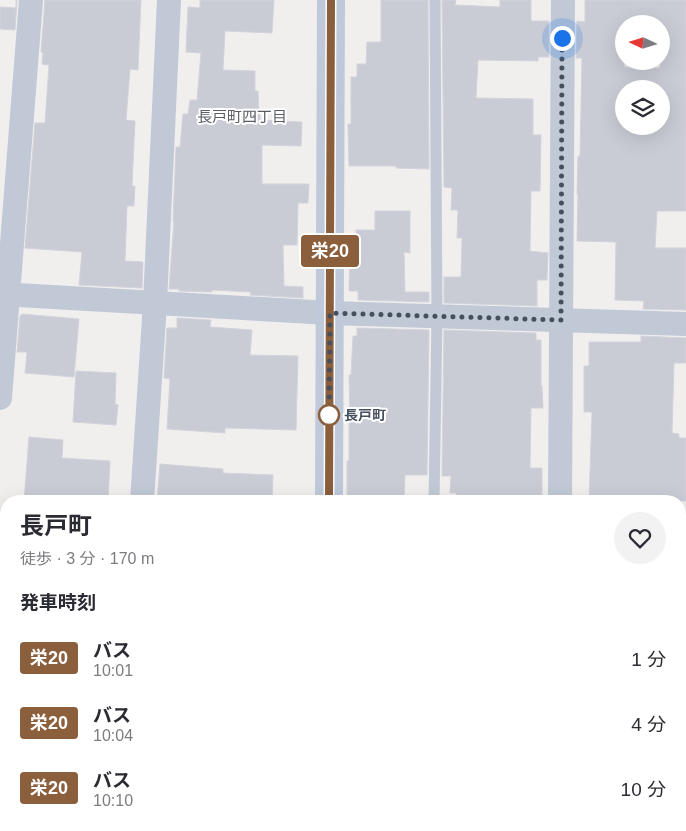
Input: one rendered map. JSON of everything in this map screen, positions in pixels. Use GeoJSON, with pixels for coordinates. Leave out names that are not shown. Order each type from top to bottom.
{"type":"FeatureCollection","features":[{"type":"Feature","properties":{"kind":"street"},"geometry":{"type":"LineString","coordinates":[[0,398],[4,294],[31,0]]}},
{"type":"Feature","properties":{"kind":"street"},"geometry":{"type":"LineString","coordinates":[[142,495],[155,303],[169,0]]}},
{"type":"Feature","properties":{"kind":"street"},"geometry":{"type":"LineString","coordinates":[[329,495],[331,0]]}},
{"type":"Feature","properties":{"kind":"street"},"geometry":{"type":"LineString","coordinates":[[560,495],[563,0]]}},
{"type":"Feature","properties":{"kind":"street"},"geometry":{"type":"LineString","coordinates":[[4,294],[330,313],[686,324]]}},
{"type":"Feature","properties":{"kind":"lane"},"geometry":{"type":"LineString","coordinates":[[434,495],[437,317],[435,0]]}},
{"type":"Feature","properties":{"kind":"building"},"geometry":{"type":"Polygon","coordinates":[[[17,0],[15,30],[0,29],[0,7],[16,8],[17,0]]]}},
{"type":"Feature","properties":{"kind":"building"},"geometry":{"type":"Polygon","coordinates":[[[45,0],[141,0],[138,70],[130,69],[126,120],[135,121],[132,186],[135,186],[134,206],[127,206],[125,261],[143,262],[142,288],[79,285],[82,252],[25,248],[35,123],[45,123],[49,65],[42,64],[43,53],[41,52],[45,0]]]}},
{"type":"Feature","properties":{"kind":"building"},"geometry":{"type":"Polygon","coordinates":[[[200,0],[274,0],[272,33],[225,31],[223,70],[255,71],[255,91],[258,91],[260,120],[302,122],[301,146],[262,145],[262,184],[309,184],[308,203],[298,203],[297,245],[283,245],[284,286],[303,287],[303,298],[250,295],[251,292],[179,291],[179,289],[169,289],[174,221],[176,147],[180,147],[183,114],[188,114],[190,100],[197,100],[201,53],[186,52],[188,7],[200,8],[200,0]]]}},
{"type":"Feature","properties":{"kind":"building"},"geometry":{"type":"Polygon","coordinates":[[[381,0],[428,0],[429,169],[396,168],[396,166],[349,166],[348,124],[351,124],[351,77],[357,77],[357,64],[366,64],[367,42],[381,42],[381,0]]]}},
{"type":"Feature","properties":{"kind":"building"},"geometry":{"type":"Polygon","coordinates":[[[442,0],[456,0],[455,5],[500,7],[500,0],[531,0],[531,21],[549,21],[549,57],[538,57],[538,61],[478,60],[476,98],[533,99],[533,135],[541,135],[540,191],[531,191],[530,251],[548,253],[547,280],[537,280],[537,306],[444,303],[444,277],[461,277],[462,238],[457,238],[458,210],[451,210],[452,188],[444,187],[442,0]]]}},
{"type":"Feature","properties":{"kind":"building"},"geometry":{"type":"Polygon","coordinates":[[[585,0],[686,0],[686,211],[657,211],[655,248],[686,248],[686,310],[643,309],[644,301],[615,300],[616,242],[577,241],[582,58],[576,58],[577,21],[585,22],[585,0]]]}},
{"type":"Feature","properties":{"kind":"building"},"geometry":{"type":"Polygon","coordinates":[[[375,211],[410,211],[410,253],[404,252],[405,292],[429,292],[429,302],[358,300],[358,291],[349,291],[350,236],[356,236],[356,230],[375,230],[375,211]]]}},
{"type":"Feature","properties":{"kind":"building"},"geometry":{"type":"Polygon","coordinates":[[[22,314],[79,319],[74,377],[25,373],[27,352],[17,352],[20,316],[22,314]]]}},
{"type":"Feature","properties":{"kind":"building"},"geometry":{"type":"Polygon","coordinates":[[[177,318],[211,320],[210,327],[252,330],[250,355],[298,356],[296,430],[225,428],[225,433],[167,429],[170,379],[164,378],[167,328],[177,328],[177,318]]]}},
{"type":"Feature","properties":{"kind":"building"},"geometry":{"type":"Polygon","coordinates":[[[357,328],[429,330],[427,475],[405,475],[404,495],[347,495],[350,420],[349,375],[351,375],[353,336],[357,336],[357,328]]]}},
{"type":"Feature","properties":{"kind":"building"},"geometry":{"type":"Polygon","coordinates":[[[444,330],[536,333],[536,340],[541,340],[543,408],[531,408],[530,468],[542,468],[542,495],[456,495],[456,493],[450,493],[451,476],[442,476],[444,330]]]}},
{"type":"Feature","properties":{"kind":"building"},"geometry":{"type":"Polygon","coordinates":[[[641,336],[686,338],[686,363],[674,363],[672,433],[679,434],[679,438],[686,438],[686,495],[589,495],[592,412],[584,412],[584,366],[589,366],[589,342],[641,342],[641,336]]]}},
{"type":"Feature","properties":{"kind":"building"},"geometry":{"type":"Polygon","coordinates":[[[76,371],[116,373],[115,404],[118,405],[116,425],[73,422],[76,371]]]}},
{"type":"Feature","properties":{"kind":"building"},"geometry":{"type":"Polygon","coordinates":[[[29,437],[63,440],[62,458],[110,461],[108,495],[24,495],[29,437]]]}},
{"type":"Feature","properties":{"kind":"building"},"geometry":{"type":"Polygon","coordinates":[[[160,464],[223,469],[223,473],[273,475],[272,495],[157,495],[160,464]]]}},
{"type":"Feature","properties":{"kind":"bus line","name":"栄20"},"geometry":{"type":"LineString","coordinates":[[329,495],[331,0]]}},
{"type":"Feature","properties":{"kind":"place","name":"長戸町"},"geometry":{"type":"Point","coordinates":[329,415]}},
{"type":"Feature","properties":{"kind":"district","name":"長戸町四丁目"},"geometry":{"type":"Point","coordinates":[242,116]}},
{"type":"Feature","properties":{"kind":"route"},"geometry":{"type":"LineString","coordinates":[[329,415],[330,313],[561,320],[562,38]]}}]}
